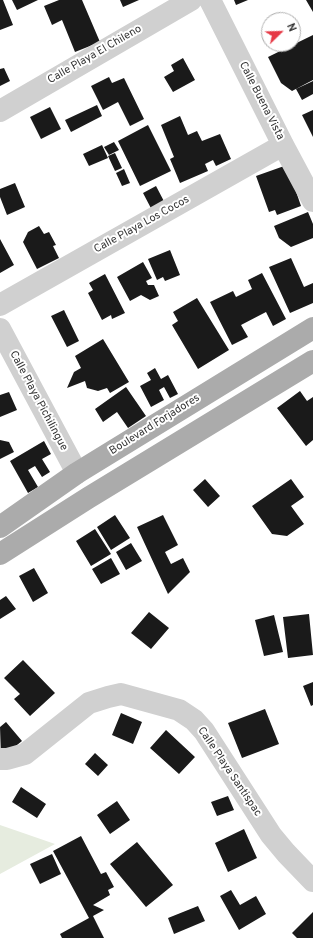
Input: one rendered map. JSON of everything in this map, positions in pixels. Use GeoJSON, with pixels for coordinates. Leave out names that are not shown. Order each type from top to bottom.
{"type":"FeatureCollection","features":[{"type":"Feature","properties":{"kind":"main road","name":"Boulevard Forjadores"},"geometry":{"type":"LineString","coordinates":[[0,527],[76,473],[313,328]]}},
{"type":"Feature","properties":{"kind":"main road"},"geometry":{"type":"LineString","coordinates":[[0,554],[95,493],[313,361]]}},
{"type":"Feature","properties":{"kind":"street","name":"Calle Playa El Chileno"},"geometry":{"type":"LineString","coordinates":[[0,111],[191,0]]}},
{"type":"Feature","properties":{"kind":"street","name":"Calle Buena Vista"},"geometry":{"type":"LineString","coordinates":[[210,0],[283,145],[313,200]]}},
{"type":"Feature","properties":{"kind":"street","name":"Calle Playa Los Cocos"},"geometry":{"type":"LineString","coordinates":[[0,305],[283,145]]}},
{"type":"Feature","properties":{"kind":"street","name":"Calle Playa Pichilingue"},"geometry":{"type":"LineString","coordinates":[[0,329],[76,473]]}},
{"type":"Feature","properties":{"kind":"street","name":"Calle Playa Santispac"},"geometry":{"type":"LineString","coordinates":[[0,759],[7,759],[25,754],[89,703],[108,697],[121,694],[179,710],[194,720],[204,731],[271,835],[313,881]]}},
{"type":"Feature","properties":{"kind":"shaded area"},"geometry":{"type":"Polygon","coordinates":[[[0,825],[55,844],[0,874],[0,825]]]}},
{"type":"Feature","properties":{"kind":"building"},"geometry":{"type":"Polygon","coordinates":[[[0,0],[3,0],[13,25],[0,30],[0,0]]]}},
{"type":"Feature","properties":{"kind":"building"},"geometry":{"type":"Polygon","coordinates":[[[12,0],[38,0],[17,10],[12,0]]]}},
{"type":"Feature","properties":{"kind":"building"},"geometry":{"type":"Polygon","coordinates":[[[59,0],[82,0],[100,42],[75,52],[62,20],[52,25],[44,6],[59,0]]]}},
{"type":"Feature","properties":{"kind":"building"},"geometry":{"type":"Polygon","coordinates":[[[120,0],[139,0],[123,7],[120,0]]]}},
{"type":"Feature","properties":{"kind":"building"},"geometry":{"type":"Polygon","coordinates":[[[234,0],[248,0],[236,5],[234,0]]]}},
{"type":"Feature","properties":{"kind":"building"},"geometry":{"type":"Polygon","coordinates":[[[306,0],[313,0],[313,12],[306,0]]]}},
{"type":"Feature","properties":{"kind":"building"},"geometry":{"type":"Polygon","coordinates":[[[313,35],[313,80],[292,91],[281,83],[268,57],[278,52],[301,52],[301,41],[313,35]]]}},
{"type":"Feature","properties":{"kind":"building"},"geometry":{"type":"Polygon","coordinates":[[[183,58],[195,80],[173,92],[164,77],[174,71],[171,65],[183,58]]]}},
{"type":"Feature","properties":{"kind":"building"},"geometry":{"type":"Polygon","coordinates":[[[4,68],[10,81],[0,86],[0,69],[4,68]]]}},
{"type":"Feature","properties":{"kind":"building"},"geometry":{"type":"Polygon","coordinates":[[[109,77],[112,83],[124,78],[144,119],[130,126],[118,102],[103,110],[91,86],[109,77]]]}},
{"type":"Feature","properties":{"kind":"building"},"geometry":{"type":"Polygon","coordinates":[[[313,81],[313,94],[302,100],[296,89],[313,81]]]}},
{"type":"Feature","properties":{"kind":"building"},"geometry":{"type":"Polygon","coordinates":[[[97,105],[102,116],[71,132],[65,120],[97,105]]]}},
{"type":"Feature","properties":{"kind":"building"},"geometry":{"type":"Polygon","coordinates":[[[50,107],[61,129],[41,139],[30,117],[50,107]]]}},
{"type":"Feature","properties":{"kind":"building"},"geometry":{"type":"Polygon","coordinates":[[[313,110],[313,137],[302,115],[313,110]]]}},
{"type":"Feature","properties":{"kind":"building"},"geometry":{"type":"Polygon","coordinates":[[[180,116],[188,135],[197,131],[202,141],[220,134],[231,159],[216,166],[213,160],[205,164],[208,171],[180,183],[170,159],[174,157],[161,125],[180,116]]]}},
{"type":"Feature","properties":{"kind":"building"},"geometry":{"type":"Polygon","coordinates":[[[148,125],[171,171],[140,186],[118,141],[148,125]]]}},
{"type":"Feature","properties":{"kind":"building"},"geometry":{"type":"Polygon","coordinates":[[[114,142],[119,150],[109,155],[104,147],[114,142]]]}},
{"type":"Feature","properties":{"kind":"building"},"geometry":{"type":"Polygon","coordinates":[[[102,145],[108,158],[89,166],[83,154],[102,145]]]}},
{"type":"Feature","properties":{"kind":"building"},"geometry":{"type":"Polygon","coordinates":[[[115,153],[122,168],[115,171],[108,156],[115,153]]]}},
{"type":"Feature","properties":{"kind":"building"},"geometry":{"type":"Polygon","coordinates":[[[287,165],[301,206],[277,215],[275,210],[269,212],[256,176],[287,165]]]}},
{"type":"Feature","properties":{"kind":"building"},"geometry":{"type":"Polygon","coordinates":[[[124,169],[130,183],[122,186],[116,173],[124,169]]]}},
{"type":"Feature","properties":{"kind":"building"},"geometry":{"type":"Polygon","coordinates":[[[15,183],[25,207],[7,215],[0,197],[0,189],[15,183]]]}},
{"type":"Feature","properties":{"kind":"building"},"geometry":{"type":"Polygon","coordinates":[[[156,186],[167,207],[154,214],[143,193],[156,186]]]}},
{"type":"Feature","properties":{"kind":"building"},"geometry":{"type":"Polygon","coordinates":[[[308,212],[313,224],[313,238],[291,247],[279,238],[274,226],[308,212]]]}},
{"type":"Feature","properties":{"kind":"building"},"geometry":{"type":"Polygon","coordinates":[[[39,226],[44,234],[49,232],[56,245],[53,246],[59,258],[37,269],[23,242],[28,232],[39,226]]]}},
{"type":"Feature","properties":{"kind":"building"},"geometry":{"type":"Polygon","coordinates":[[[0,239],[14,265],[0,273],[0,239]]]}},
{"type":"Feature","properties":{"kind":"building"},"geometry":{"type":"Polygon","coordinates":[[[170,250],[180,275],[165,281],[163,277],[157,280],[148,259],[170,250]]]}},
{"type":"Feature","properties":{"kind":"building"},"geometry":{"type":"Polygon","coordinates":[[[291,258],[304,287],[313,283],[313,303],[290,313],[269,267],[291,258]]]}},
{"type":"Feature","properties":{"kind":"building"},"geometry":{"type":"Polygon","coordinates":[[[143,262],[152,278],[146,281],[148,285],[154,285],[159,296],[150,300],[141,295],[130,301],[117,277],[143,262]]]}},
{"type":"Feature","properties":{"kind":"building"},"geometry":{"type":"Polygon","coordinates":[[[262,273],[286,319],[273,326],[266,312],[241,325],[248,337],[232,345],[210,302],[233,291],[236,297],[252,289],[248,280],[262,273]]]}},
{"type":"Feature","properties":{"kind":"building"},"geometry":{"type":"Polygon","coordinates":[[[105,274],[125,313],[112,319],[111,315],[102,320],[88,293],[93,290],[89,283],[105,274]]]}},
{"type":"Feature","properties":{"kind":"building"},"geometry":{"type":"Polygon","coordinates":[[[197,298],[229,350],[198,369],[172,325],[178,321],[173,312],[197,298]]]}},
{"type":"Feature","properties":{"kind":"building"},"geometry":{"type":"Polygon","coordinates":[[[64,310],[79,341],[67,347],[51,316],[64,310]]]}},
{"type":"Feature","properties":{"kind":"building"},"geometry":{"type":"Polygon","coordinates":[[[103,339],[129,382],[110,393],[107,388],[98,391],[87,388],[85,381],[67,388],[74,372],[81,368],[75,356],[103,339]]]}},
{"type":"Feature","properties":{"kind":"building"},"geometry":{"type":"Polygon","coordinates":[[[155,368],[161,379],[168,375],[178,394],[170,398],[164,387],[159,390],[164,400],[151,407],[140,386],[151,380],[147,373],[155,368]]]}},
{"type":"Feature","properties":{"kind":"building"},"geometry":{"type":"Polygon","coordinates":[[[126,387],[146,416],[128,428],[117,412],[103,422],[95,409],[126,387]]]}},
{"type":"Feature","properties":{"kind":"building"},"geometry":{"type":"Polygon","coordinates":[[[300,391],[307,401],[313,397],[313,440],[306,446],[277,408],[300,391]]]}},
{"type":"Feature","properties":{"kind":"building"},"geometry":{"type":"Polygon","coordinates":[[[9,392],[17,410],[0,417],[0,395],[9,392]]]}},
{"type":"Feature","properties":{"kind":"building"},"geometry":{"type":"Polygon","coordinates":[[[0,440],[9,442],[14,452],[0,459],[0,440]]]}},
{"type":"Feature","properties":{"kind":"building"},"geometry":{"type":"Polygon","coordinates":[[[44,441],[51,454],[42,459],[50,472],[42,477],[35,466],[28,470],[38,487],[28,493],[10,461],[44,441]]]}},
{"type":"Feature","properties":{"kind":"building"},"geometry":{"type":"Polygon","coordinates":[[[205,479],[220,496],[208,507],[193,490],[205,479]]]}},
{"type":"Feature","properties":{"kind":"building"},"geometry":{"type":"Polygon","coordinates":[[[291,479],[304,497],[291,506],[304,524],[287,536],[272,534],[252,506],[291,479]]]}},
{"type":"Feature","properties":{"kind":"building"},"geometry":{"type":"Polygon","coordinates":[[[115,515],[130,538],[111,550],[97,527],[115,515]]]}},
{"type":"Feature","properties":{"kind":"building"},"geometry":{"type":"Polygon","coordinates":[[[163,515],[178,545],[165,552],[171,564],[183,558],[190,572],[168,594],[137,527],[163,515]]]}},
{"type":"Feature","properties":{"kind":"building"},"geometry":{"type":"Polygon","coordinates":[[[95,529],[111,554],[91,566],[76,541],[95,529]]]}},
{"type":"Feature","properties":{"kind":"building"},"geometry":{"type":"Polygon","coordinates":[[[131,543],[142,561],[126,570],[116,552],[131,543]]]}},
{"type":"Feature","properties":{"kind":"building"},"geometry":{"type":"Polygon","coordinates":[[[111,558],[120,574],[101,584],[92,569],[111,558]]]}},
{"type":"Feature","properties":{"kind":"building"},"geometry":{"type":"Polygon","coordinates":[[[34,568],[48,593],[33,602],[19,576],[34,568]]]}},
{"type":"Feature","properties":{"kind":"building"},"geometry":{"type":"Polygon","coordinates":[[[6,596],[16,609],[0,619],[0,600],[6,596]]]}},
{"type":"Feature","properties":{"kind":"building"},"geometry":{"type":"Polygon","coordinates":[[[149,612],[169,628],[151,649],[131,633],[149,612]]]}},
{"type":"Feature","properties":{"kind":"building"},"geometry":{"type":"Polygon","coordinates":[[[309,614],[313,655],[288,658],[283,617],[309,614]]]}},
{"type":"Feature","properties":{"kind":"building"},"geometry":{"type":"Polygon","coordinates":[[[274,615],[283,652],[264,656],[255,620],[274,615]]]}},
{"type":"Feature","properties":{"kind":"building"},"geometry":{"type":"Polygon","coordinates":[[[23,660],[55,693],[30,716],[14,699],[20,694],[4,678],[23,660]]]}},
{"type":"Feature","properties":{"kind":"building"},"geometry":{"type":"Polygon","coordinates":[[[313,682],[313,705],[311,706],[303,686],[313,682]]]}},
{"type":"Feature","properties":{"kind":"building"},"geometry":{"type":"Polygon","coordinates":[[[265,709],[279,744],[242,758],[228,723],[265,709]]]}},
{"type":"Feature","properties":{"kind":"building"},"geometry":{"type":"Polygon","coordinates":[[[121,713],[142,722],[133,744],[112,735],[121,713]]]}},
{"type":"Feature","properties":{"kind":"building"},"geometry":{"type":"Polygon","coordinates":[[[6,722],[22,741],[1,758],[0,727],[6,722]]]}},
{"type":"Feature","properties":{"kind":"building"},"geometry":{"type":"Polygon","coordinates":[[[166,730],[195,757],[179,774],[150,748],[166,730]]]}},
{"type":"Feature","properties":{"kind":"building"},"geometry":{"type":"Polygon","coordinates":[[[95,753],[108,765],[98,776],[85,764],[95,753]]]}},
{"type":"Feature","properties":{"kind":"building"},"geometry":{"type":"Polygon","coordinates":[[[21,787],[46,804],[37,818],[12,802],[21,787]]]}},
{"type":"Feature","properties":{"kind":"building"},"geometry":{"type":"Polygon","coordinates":[[[228,796],[234,810],[217,816],[211,802],[228,796]]]}},
{"type":"Feature","properties":{"kind":"building"},"geometry":{"type":"Polygon","coordinates":[[[117,801],[130,820],[110,834],[97,815],[117,801]]]}},
{"type":"Feature","properties":{"kind":"building"},"geometry":{"type":"Polygon","coordinates":[[[244,829],[257,858],[228,872],[215,843],[244,829]]]}},
{"type":"Feature","properties":{"kind":"building"},"geometry":{"type":"Polygon","coordinates":[[[81,836],[101,874],[106,872],[114,887],[108,890],[110,895],[93,905],[104,910],[93,916],[104,938],[62,938],[60,934],[89,918],[53,851],[81,836]]]}},
{"type":"Feature","properties":{"kind":"building"},"geometry":{"type":"Polygon","coordinates":[[[137,842],[173,885],[146,907],[110,864],[137,842]]]}},
{"type":"Feature","properties":{"kind":"building"},"geometry":{"type":"Polygon","coordinates":[[[52,854],[61,874],[40,884],[30,864],[52,854]]]}},
{"type":"Feature","properties":{"kind":"building"},"geometry":{"type":"Polygon","coordinates":[[[231,890],[240,905],[256,896],[266,914],[239,930],[220,896],[231,890]]]}},
{"type":"Feature","properties":{"kind":"building"},"geometry":{"type":"Polygon","coordinates":[[[198,906],[205,921],[174,934],[168,918],[198,906]]]}},
{"type":"Feature","properties":{"kind":"building"},"geometry":{"type":"Polygon","coordinates":[[[313,912],[313,938],[297,938],[292,933],[313,912]]]}}]}
